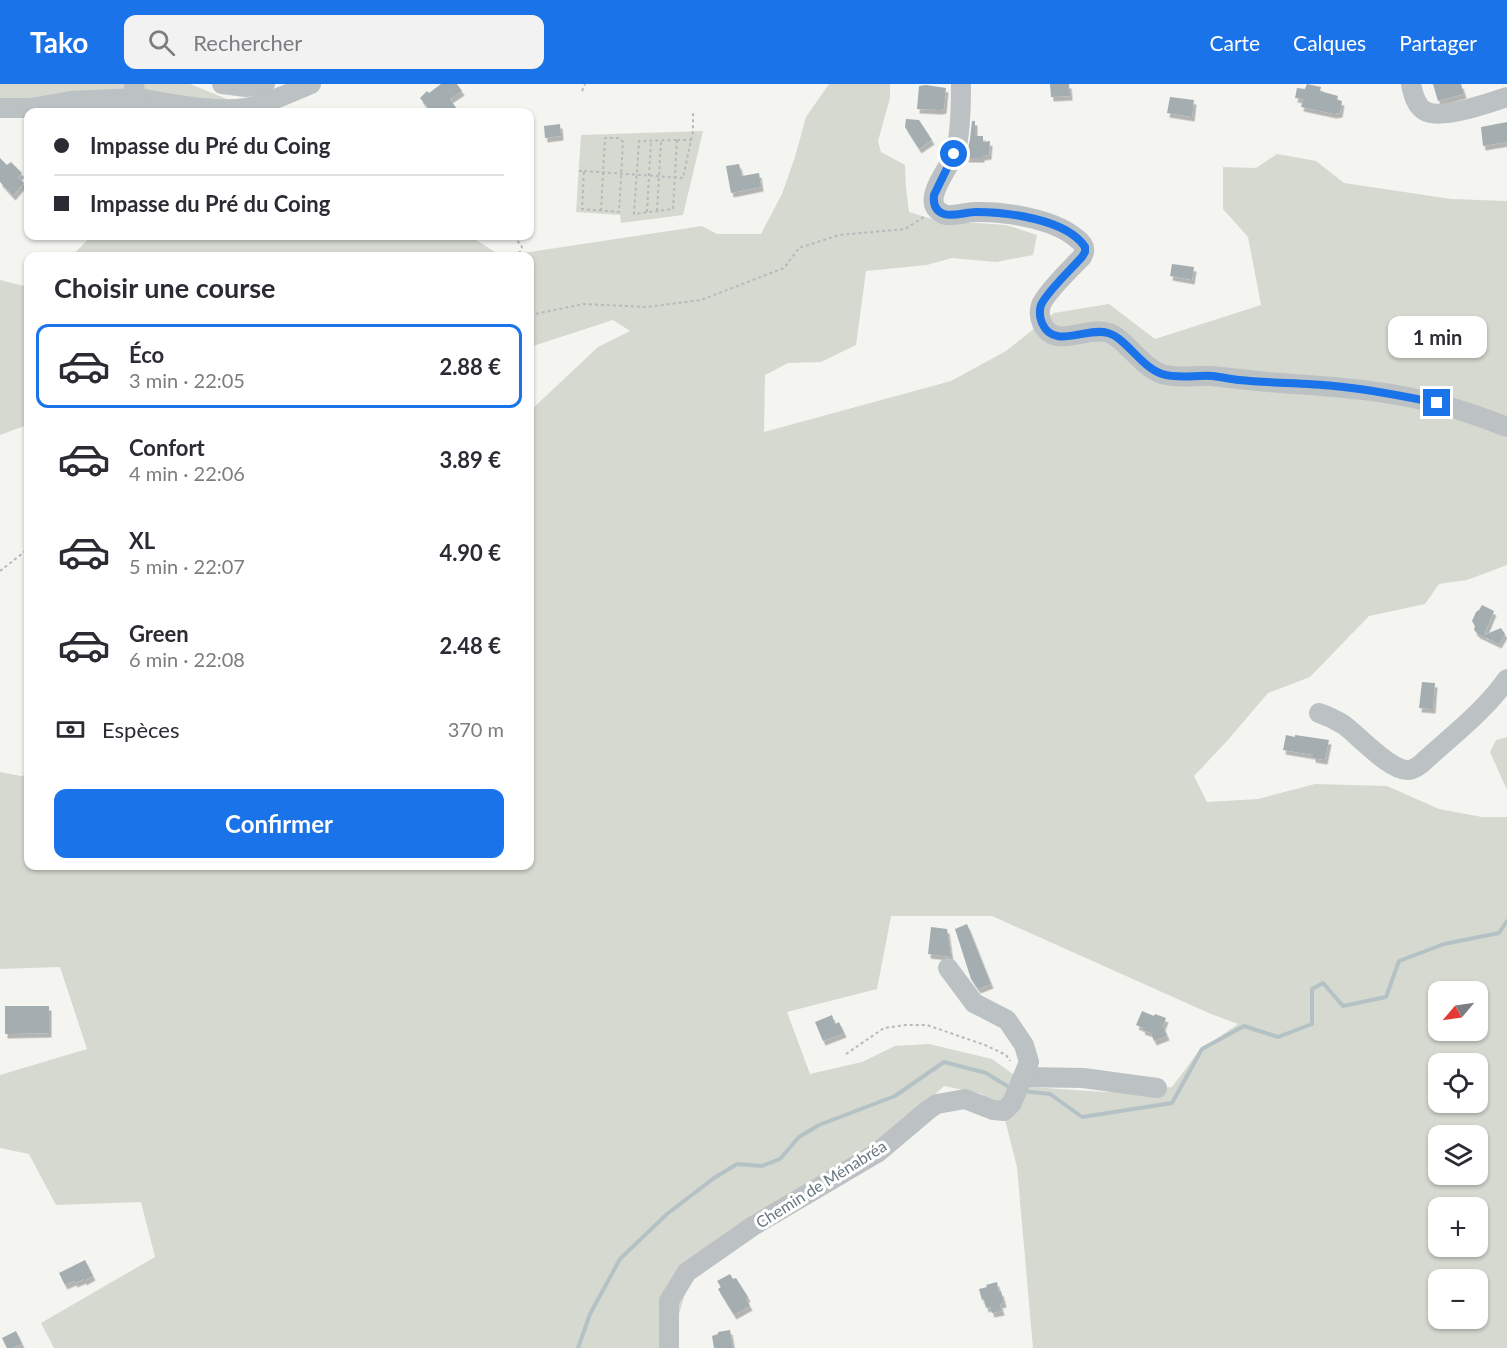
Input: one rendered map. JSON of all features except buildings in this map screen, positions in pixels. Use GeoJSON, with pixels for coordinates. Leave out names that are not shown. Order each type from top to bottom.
{"type":"FeatureCollection","features":[{"type":"Feature","properties":{"kind":"street"},"geometry":{"type":"LineString","coordinates":[[222,84],[246,87],[265,84]]}},
{"type":"Feature","properties":{"kind":"street"},"geometry":{"type":"LineString","coordinates":[[246,108],[311,84]]}},
{"type":"Feature","properties":{"kind":"street"},"geometry":{"type":"LineString","coordinates":[[961,84],[956,146],[933,202],[936,209],[946,215],[974,212],[1035,219],[1066,230],[1082,243],[1085,247],[1082,257],[1040,306],[1042,322],[1051,334],[1058,337],[1109,333],[1117,337],[1139,359],[1161,374],[1177,377],[1211,376],[1362,389],[1437,403],[1507,427]]}},
{"type":"Feature","properties":{"kind":"street"},"geometry":{"type":"LineString","coordinates":[[1411,84],[1414,100],[1425,112],[1438,114],[1480,106],[1507,97]]}},
{"type":"Feature","properties":{"kind":"street"},"geometry":{"type":"LineString","coordinates":[[0,108],[31,108],[135,91],[195,107],[212,108]]}},
{"type":"Feature","properties":{"kind":"street"},"geometry":{"type":"LineString","coordinates":[[1319,713],[1345,726],[1385,760],[1398,768],[1414,769],[1463,726],[1496,694],[1507,679]]}},
{"type":"Feature","properties":{"kind":"street"},"geometry":{"type":"LineString","coordinates":[[948,968],[974,1003],[1007,1020],[1024,1045],[1029,1062],[1019,1088],[1083,1078],[1157,1088]]}},
{"type":"Feature","properties":{"kind":"street","name":"Chemin de Ménabréa"},"geometry":{"type":"LineString","coordinates":[[669,1348],[669,1301],[687,1272],[753,1226],[877,1153],[937,1104],[965,1099],[1004,1112],[1019,1088]]}},
{"type":"Feature","properties":{"kind":"path"},"geometry":{"type":"LineString","coordinates":[[582,91],[585,84]]}},
{"type":"Feature","properties":{"kind":"path"},"geometry":{"type":"LineString","coordinates":[[579,171],[683,178],[693,132],[693,112]]}},
{"type":"Feature","properties":{"kind":"path"},"geometry":{"type":"LineString","coordinates":[[584,171],[582,209],[601,211],[619,212],[623,142],[619,138],[605,138],[601,211]]}},
{"type":"Feature","properties":{"kind":"path"},"geometry":{"type":"LineString","coordinates":[[677,140],[673,209],[634,214],[639,141],[661,141],[677,140],[691,140]]}},
{"type":"Feature","properties":{"kind":"path"},"geometry":{"type":"LineString","coordinates":[[647,212],[651,141]]}},
{"type":"Feature","properties":{"kind":"path"},"geometry":{"type":"LineString","coordinates":[[657,211],[661,141]]}},
{"type":"Feature","properties":{"kind":"path"},"geometry":{"type":"LineString","coordinates":[[534,314],[584,304],[648,307],[701,300],[784,268],[799,248],[839,235],[906,229],[936,209]]}},
{"type":"Feature","properties":{"kind":"path"},"geometry":{"type":"LineString","coordinates":[[0,571],[24,552]]}},
{"type":"Feature","properties":{"kind":"path"},"geometry":{"type":"LineString","coordinates":[[846,1054],[884,1028],[927,1024],[985,1045],[1005,1055],[1019,1088]]}},
{"type":"Feature","properties":{"kind":"shaded area"},"geometry":{"type":"Polygon","coordinates":[[[0,84],[190,84],[244,106],[235,108],[24,108],[24,112],[0,115],[0,84]]]}},
{"type":"Feature","properties":{"kind":"shaded area"},"geometry":{"type":"Polygon","coordinates":[[[829,84],[890,84],[890,98],[878,141],[881,152],[905,165],[909,212],[935,220],[1006,225],[1037,235],[1033,255],[996,262],[952,258],[927,265],[866,271],[856,345],[821,362],[788,363],[765,375],[764,432],[951,381],[1006,351],[1054,313],[1109,304],[1155,339],[1261,305],[1248,237],[1223,209],[1223,167],[1256,168],[1277,154],[1316,161],[1344,183],[1451,199],[1507,201],[1507,565],[1467,580],[1439,584],[1425,604],[1369,616],[1310,677],[1268,693],[1194,776],[1207,802],[1258,799],[1315,784],[1387,786],[1439,809],[1482,817],[1507,817],[1507,1348],[1033,1348],[1017,1167],[1005,1120],[982,1094],[944,1086],[912,1116],[689,1280],[669,1348],[54,1348],[41,1323],[155,1257],[141,1202],[56,1205],[29,1154],[0,1148],[0,1075],[87,1049],[60,967],[0,969],[0,772],[24,776],[24,870],[534,870],[534,407],[598,347],[630,331],[613,320],[534,346],[534,252],[530,252],[702,226],[717,234],[761,234],[782,194],[806,117],[829,84]],[[891,916],[877,989],[787,1012],[810,1074],[862,1062],[895,1046],[929,1044],[992,1059],[1031,1087],[1103,1092],[1172,1087],[1199,1051],[1238,1024],[1211,1014],[992,916],[891,916]]]}},
{"type":"Feature","properties":{"kind":"shaded area"},"geometry":{"type":"Polygon","coordinates":[[[703,131],[683,215],[621,223],[620,215],[576,212],[581,135],[703,131]]]}},
{"type":"Feature","properties":{"kind":"shaded area"},"geometry":{"type":"Polygon","coordinates":[[[87,240],[476,240],[495,252],[76,252],[87,240]]]}},
{"type":"Feature","properties":{"kind":"shaded area"},"geometry":{"type":"Polygon","coordinates":[[[0,280],[24,286],[24,426],[0,435],[0,280]]]}},
{"type":"Feature","properties":{"kind":"shaded area"},"geometry":{"type":"Polygon","coordinates":[[[1507,737],[1507,790],[1490,752],[1496,740],[1507,737]]]}},
{"type":"Feature","properties":{"kind":"waterway"},"geometry":{"type":"LineString","coordinates":[[1022,1091],[1050,1094],[1082,1117],[1172,1103],[1202,1049],[1244,1026],[1278,1037],[1312,1024],[1312,989],[1323,983],[1343,1006],[1386,997],[1399,961],[1444,944],[1499,933],[1507,921]]}},
{"type":"Feature","properties":{"kind":"waterway"},"geometry":{"type":"LineString","coordinates":[[578,1348],[590,1314],[620,1259],[667,1214],[714,1178],[737,1164],[762,1166],[780,1159],[799,1137],[819,1125],[895,1096],[944,1062],[986,1073],[1012,1089]]}},
{"type":"Feature","properties":{"kind":"route"},"geometry":{"type":"LineString","coordinates":[[954,154],[934,195],[933,202],[941,213],[946,215],[992,213],[1035,219],[1066,230],[1085,247],[1082,257],[1040,306],[1042,322],[1051,334],[1058,337],[1109,333],[1117,337],[1152,369],[1161,374],[1177,377],[1211,376],[1334,386],[1437,403]]}}]}
